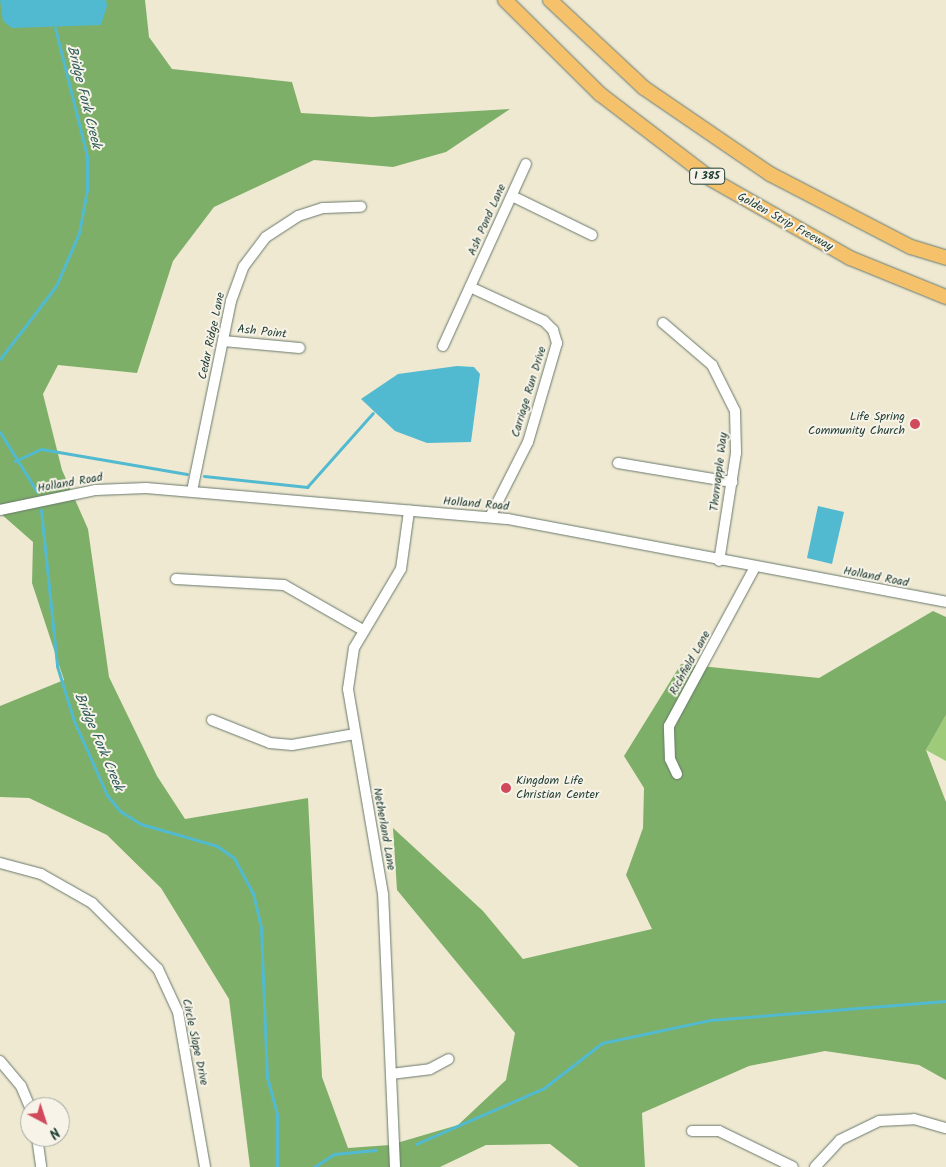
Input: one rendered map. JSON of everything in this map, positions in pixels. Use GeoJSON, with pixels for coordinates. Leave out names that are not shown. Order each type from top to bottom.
{"type":"FeatureCollection","features":[{"type":"Feature","properties":{"kind":"highway","name":"Golden Strip Freeway"},"geometry":{"type":"LineString","coordinates":[[505,0],[600,94],[711,179],[850,258],[946,297]]}},
{"type":"Feature","properties":{"kind":"highway"},"geometry":{"type":"LineString","coordinates":[[550,0],[644,88],[770,174],[911,247],[946,258]]}},
{"type":"Feature","properties":{"kind":"street","name":"Ash Pond Lane"},"geometry":{"type":"LineString","coordinates":[[443,346],[526,164]]}},
{"type":"Feature","properties":{"kind":"street"},"geometry":{"type":"LineString","coordinates":[[512,196],[592,235]]}},
{"type":"Feature","properties":{"kind":"street","name":"Cedar Ridge Lane"},"geometry":{"type":"LineString","coordinates":[[192,492],[223,340],[239,277],[266,237],[310,211],[361,207]]}},
{"type":"Feature","properties":{"kind":"street","name":"Carriage Run Drive"},"geometry":{"type":"LineString","coordinates":[[470,287],[544,321],[553,330],[557,343],[528,442],[490,518]]}},
{"type":"Feature","properties":{"kind":"street","name":"Thornapple Way"},"geometry":{"type":"LineString","coordinates":[[663,323],[704,356],[728,391],[737,433],[732,482],[719,561]]}},
{"type":"Feature","properties":{"kind":"street","name":"Ash Point"},"geometry":{"type":"LineString","coordinates":[[223,340],[300,348]]}},
{"type":"Feature","properties":{"kind":"street"},"geometry":{"type":"LineString","coordinates":[[618,463],[732,482]]}},
{"type":"Feature","properties":{"kind":"street","name":"Holland Road"},"geometry":{"type":"LineString","coordinates":[[0,510],[96,490],[192,492],[490,518],[946,602]]}},
{"type":"Feature","properties":{"kind":"street","name":"Netherland Lane"},"geometry":{"type":"LineString","coordinates":[[395,1167],[383,894],[355,734],[349,667],[363,630],[401,569],[409,511]]}},
{"type":"Feature","properties":{"kind":"street","name":"Richfield Lane"},"geometry":{"type":"LineString","coordinates":[[677,774],[670,759],[668,726],[755,567]]}},
{"type":"Feature","properties":{"kind":"street"},"geometry":{"type":"LineString","coordinates":[[176,579],[284,585],[363,630]]}},
{"type":"Feature","properties":{"kind":"street"},"geometry":{"type":"LineString","coordinates":[[212,720],[277,744],[355,734]]}},
{"type":"Feature","properties":{"kind":"street","name":"Circle Slope Drive"},"geometry":{"type":"LineString","coordinates":[[0,863],[41,874],[92,903],[158,969],[178,1012],[205,1167]]}},
{"type":"Feature","properties":{"kind":"street"},"geometry":{"type":"LineString","coordinates":[[391,1074],[430,1069],[449,1059]]}},
{"type":"Feature","properties":{"kind":"street"},"geometry":{"type":"LineString","coordinates":[[0,1061],[21,1086],[26,1097]]}},
{"type":"Feature","properties":{"kind":"street"},"geometry":{"type":"LineString","coordinates":[[815,1167],[840,1140],[879,1121],[914,1119],[946,1128]]}},
{"type":"Feature","properties":{"kind":"street"},"geometry":{"type":"LineString","coordinates":[[692,1131],[719,1131],[793,1167]]}},
{"type":"Feature","properties":{"kind":"street"},"geometry":{"type":"LineString","coordinates":[[38,1147],[41,1167]]}},
{"type":"Feature","properties":{"kind":"green space"},"geometry":{"type":"Polygon","coordinates":[[[0,0],[145,0],[149,37],[172,69],[292,82],[301,113],[372,117],[510,109],[446,152],[393,167],[314,160],[214,207],[173,261],[137,373],[58,365],[43,394],[62,470],[88,529],[109,677],[157,776],[185,819],[308,798],[322,1077],[348,1148],[390,1145],[458,1125],[506,1080],[515,1033],[397,890],[393,828],[483,911],[523,959],[652,929],[626,875],[643,828],[644,788],[624,756],[681,664],[819,678],[933,611],[946,617],[946,715],[926,750],[946,802],[946,1080],[919,1065],[825,1051],[749,1066],[642,1113],[645,1167],[579,1167],[550,1144],[486,1145],[440,1167],[250,1167],[229,999],[161,888],[107,835],[29,798],[0,797],[0,706],[64,680],[32,583],[33,542],[0,513],[0,0]]]}},
{"type":"Feature","properties":{"kind":"green space"},"geometry":{"type":"Polygon","coordinates":[[[946,715],[946,761],[926,750],[946,715]]]}},
{"type":"Feature","properties":{"kind":"water"},"geometry":{"type":"Polygon","coordinates":[[[0,0],[106,0],[107,6],[101,25],[12,28],[3,21],[0,0]]]}},
{"type":"Feature","properties":{"kind":"water"},"geometry":{"type":"Polygon","coordinates":[[[457,366],[474,367],[480,374],[471,442],[427,443],[395,431],[361,399],[398,374],[457,366]]]}},
{"type":"Feature","properties":{"kind":"water"},"geometry":{"type":"Polygon","coordinates":[[[818,506],[844,512],[832,564],[807,558],[818,506]]]}},
{"type":"Feature","properties":{"kind":"waterway","name":"Bridge Fork Creek"},"geometry":{"type":"LineString","coordinates":[[0,359],[56,286],[79,233],[87,190],[87,156],[55,28]]}},
{"type":"Feature","properties":{"kind":"waterway"},"geometry":{"type":"LineString","coordinates":[[204,476],[307,487],[373,413]]}},
{"type":"Feature","properties":{"kind":"waterway","name":"Bridge Fork Creek"},"geometry":{"type":"LineString","coordinates":[[0,432],[37,492]]}},
{"type":"Feature","properties":{"kind":"waterway"},"geometry":{"type":"LineString","coordinates":[[15,461],[41,449],[187,474]]}},
{"type":"Feature","properties":{"kind":"waterway","name":"Bridge Fork Creek"},"geometry":{"type":"LineString","coordinates":[[41,510],[57,666],[74,721],[107,795],[120,811],[141,824],[217,846],[234,858],[253,893],[261,929],[267,1077],[277,1114],[277,1167]]}},
{"type":"Feature","properties":{"kind":"waterway"},"geometry":{"type":"LineString","coordinates":[[416,1144],[544,1088],[602,1043],[710,1020],[946,1001]]}},
{"type":"Feature","properties":{"kind":"waterway"},"geometry":{"type":"LineString","coordinates":[[314,1167],[334,1154],[376,1150]]}},
{"type":"Feature","properties":{"kind":"place","name":"Life Spring Community Church"},"geometry":{"type":"Point","coordinates":[915,424]}},
{"type":"Feature","properties":{"kind":"place","name":"Kingdom Life Christian Center"},"geometry":{"type":"Point","coordinates":[506,788]}}]}
